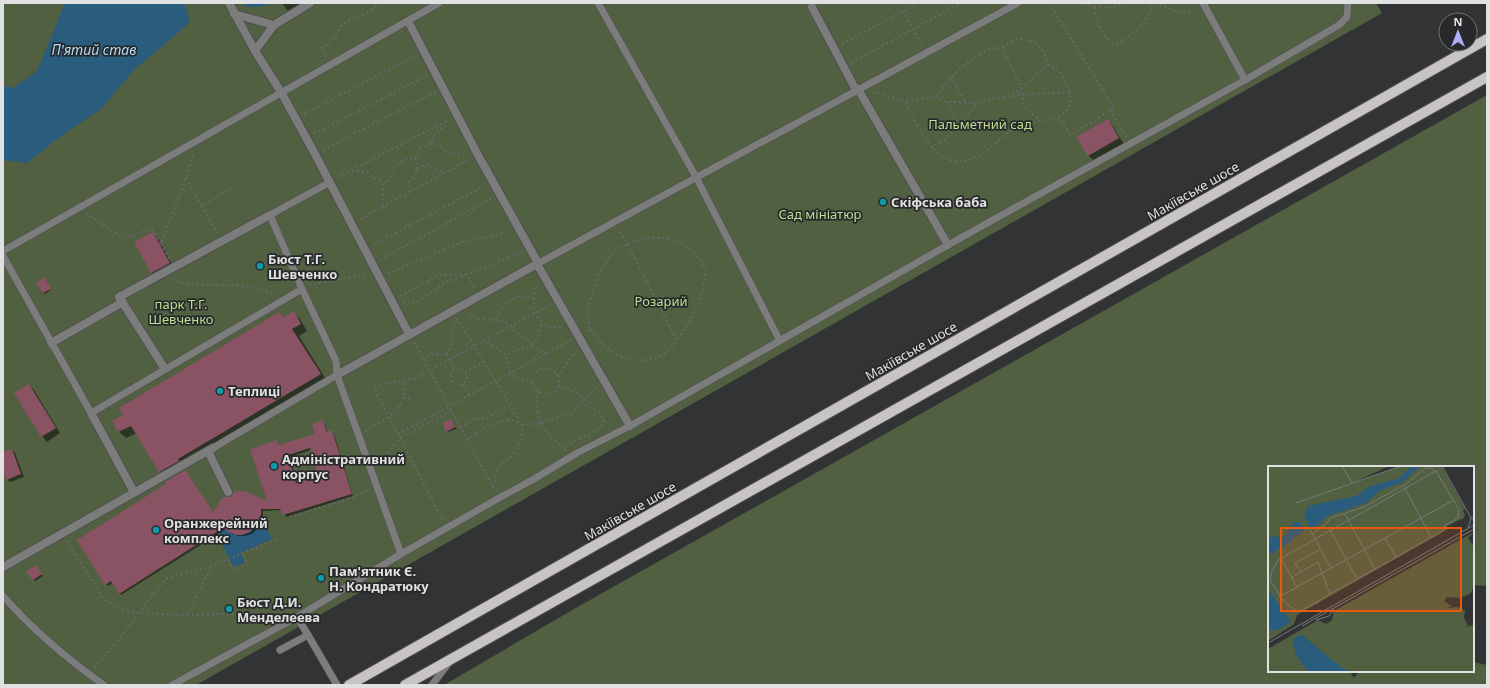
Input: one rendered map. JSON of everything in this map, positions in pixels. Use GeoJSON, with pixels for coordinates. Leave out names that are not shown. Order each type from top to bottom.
{"type":"FeatureCollection","features":[{"type":"Feature","properties":{"kind":"main road","name":"Макіївське шосе"},"geometry":{"type":"LineString","coordinates":[[349,685],[1487,39]]}},
{"type":"Feature","properties":{"kind":"main road"},"geometry":{"type":"LineString","coordinates":[[405,685],[1487,77]]}},
{"type":"Feature","properties":{"kind":"street"},"geometry":{"type":"LineString","coordinates":[[229,3],[255,51],[296,119],[393,300],[409,334]]}},
{"type":"Feature","properties":{"kind":"street"},"geometry":{"type":"LineString","coordinates":[[255,51],[274,25],[310,3]]}},
{"type":"Feature","properties":{"kind":"street"},"geometry":{"type":"LineString","coordinates":[[812,7],[834,49],[948,245]]}},
{"type":"Feature","properties":{"kind":"street"},"geometry":{"type":"LineString","coordinates":[[234,14],[274,25]]}},
{"type":"Feature","properties":{"kind":"street"},"geometry":{"type":"LineString","coordinates":[[408,21],[478,155],[519,226],[544,276],[630,426]]}},
{"type":"Feature","properties":{"kind":"street"},"geometry":{"type":"LineString","coordinates":[[165,369],[119,297],[270,215]]}},
{"type":"Feature","properties":{"kind":"street"},"geometry":{"type":"LineString","coordinates":[[337,375],[409,334],[453,312],[478,295],[537,263]]}},
{"type":"Feature","properties":{"kind":"street"},"geometry":{"type":"LineString","coordinates":[[51,343],[123,302]]}},
{"type":"Feature","properties":{"kind":"street"},"geometry":{"type":"LineString","coordinates":[[91,413],[134,492]]}},
{"type":"Feature","properties":{"kind":"street"},"geometry":{"type":"LineString","coordinates":[[3,567],[211,450],[228,492]]}},
{"type":"Feature","properties":{"kind":"lane"},"geometry":{"type":"LineString","coordinates":[[3,251],[440,3]]}},
{"type":"Feature","properties":{"kind":"lane"},"geometry":{"type":"LineString","coordinates":[[598,3],[696,177],[780,341]]}},
{"type":"Feature","properties":{"kind":"lane"},"geometry":{"type":"LineString","coordinates":[[537,263],[614,223],[857,89],[1018,3]]}},
{"type":"Feature","properties":{"kind":"lane"},"geometry":{"type":"LineString","coordinates":[[1203,3],[1245,80]]}},
{"type":"Feature","properties":{"kind":"lane"},"geometry":{"type":"LineString","coordinates":[[172,685],[297,617],[447,527],[567,459],[630,426],[948,245],[1245,80],[1339,25],[1347,17],[1348,3]]}},
{"type":"Feature","properties":{"kind":"lane"},"geometry":{"type":"LineString","coordinates":[[330,182],[270,215],[301,288],[336,361],[337,375],[360,435],[401,554]]}},
{"type":"Feature","properties":{"kind":"lane"},"geometry":{"type":"LineString","coordinates":[[3,256],[91,413],[284,300],[301,288]]}},
{"type":"Feature","properties":{"kind":"lane"},"geometry":{"type":"LineString","coordinates":[[211,450],[337,375]]}},
{"type":"Feature","properties":{"kind":"lane"},"geometry":{"type":"LineString","coordinates":[[3,596],[21,617],[55,647],[104,685]]}},
{"type":"Feature","properties":{"kind":"lane"},"geometry":{"type":"LineString","coordinates":[[297,617],[337,685]]}},
{"type":"Feature","properties":{"kind":"lane"},"geometry":{"type":"LineString","coordinates":[[280,650],[308,635]]}},
{"type":"Feature","properties":{"kind":"lane"},"geometry":{"type":"LineString","coordinates":[[432,685],[452,658]]}},
{"type":"Feature","properties":{"kind":"path"},"geometry":{"type":"LineString","coordinates":[[330,65],[321,48],[333,40],[342,24],[352,18],[364,14],[379,3]]}},
{"type":"Feature","properties":{"kind":"path"},"geometry":{"type":"LineString","coordinates":[[834,49],[918,3]]}},
{"type":"Feature","properties":{"kind":"path"},"geometry":{"type":"LineString","coordinates":[[844,66],[961,3]]}},
{"type":"Feature","properties":{"kind":"path"},"geometry":{"type":"LineString","coordinates":[[1049,3],[1078,4],[1111,8],[1126,3]]}},
{"type":"Feature","properties":{"kind":"path"},"geometry":{"type":"LineString","coordinates":[[1049,3],[1114,108],[1071,135],[1059,117]]}},
{"type":"Feature","properties":{"kind":"path"},"geometry":{"type":"LineString","coordinates":[[1094,7],[1100,26],[1112,43],[1117,45],[1139,30],[1150,13],[1154,3],[1175,11],[1192,13],[1208,12]]}},
{"type":"Feature","properties":{"kind":"path"},"geometry":{"type":"LineString","coordinates":[[903,11],[926,53]]}},
{"type":"Feature","properties":{"kind":"path"},"geometry":{"type":"LineString","coordinates":[[906,101],[908,110],[931,148],[940,156],[952,161],[960,162],[983,154],[1008,133],[1022,126],[1059,117],[1068,108],[1071,97],[1064,78],[1058,69],[1049,65],[1044,53],[1036,44],[1029,40],[1016,39],[1002,47],[987,50],[961,67],[935,97]]}},
{"type":"Feature","properties":{"kind":"path"},"geometry":{"type":"LineString","coordinates":[[1002,47],[1021,87],[1023,103],[1030,113],[1041,121]]}},
{"type":"Feature","properties":{"kind":"path"},"geometry":{"type":"LineString","coordinates":[[296,119],[424,51]]}},
{"type":"Feature","properties":{"kind":"path"},"geometry":{"type":"LineString","coordinates":[[1012,96],[1049,65]]}},
{"type":"Feature","properties":{"kind":"path"},"geometry":{"type":"LineString","coordinates":[[306,138],[434,72]]}},
{"type":"Feature","properties":{"kind":"path"},"geometry":{"type":"LineString","coordinates":[[951,77],[965,102]]}},
{"type":"Feature","properties":{"kind":"path"},"geometry":{"type":"LineString","coordinates":[[315,154],[443,88]]}},
{"type":"Feature","properties":{"kind":"path"},"geometry":{"type":"LineString","coordinates":[[857,89],[906,101],[935,97],[947,102],[978,104]]}},
{"type":"Feature","properties":{"kind":"path"},"geometry":{"type":"LineString","coordinates":[[931,148],[944,140],[978,104],[992,99],[1012,96],[1070,93]]}},
{"type":"Feature","properties":{"kind":"path"},"geometry":{"type":"LineString","coordinates":[[947,102],[958,124]]}},
{"type":"Feature","properties":{"kind":"path"},"geometry":{"type":"LineString","coordinates":[[1110,110],[1130,143]]}},
{"type":"Feature","properties":{"kind":"path"},"geometry":{"type":"LineString","coordinates":[[330,182],[458,116]]}},
{"type":"Feature","properties":{"kind":"path"},"geometry":{"type":"LineString","coordinates":[[411,192],[409,182],[416,174],[417,168],[415,158],[420,150],[431,143],[435,134],[445,126],[448,120]]}},
{"type":"Feature","properties":{"kind":"path"},"geometry":{"type":"LineString","coordinates":[[161,244],[186,178],[194,151],[191,143]]}},
{"type":"Feature","properties":{"kind":"path"},"geometry":{"type":"LineString","coordinates":[[431,143],[437,144],[447,152],[459,153],[470,159]]}},
{"type":"Feature","properties":{"kind":"path"},"geometry":{"type":"LineString","coordinates":[[352,224],[478,155]]}},
{"type":"Feature","properties":{"kind":"path"},"geometry":{"type":"LineString","coordinates":[[383,186],[386,184],[396,165],[405,159],[415,158]]}},
{"type":"Feature","properties":{"kind":"path"},"geometry":{"type":"LineString","coordinates":[[417,168],[428,165],[444,174]]}},
{"type":"Feature","properties":{"kind":"path"},"geometry":{"type":"LineString","coordinates":[[351,171],[368,172],[373,178],[380,180],[383,186],[383,207]]}},
{"type":"Feature","properties":{"kind":"path"},"geometry":{"type":"LineString","coordinates":[[186,178],[221,242]]}},
{"type":"Feature","properties":{"kind":"path"},"geometry":{"type":"LineString","coordinates":[[365,250],[493,181]]}},
{"type":"Feature","properties":{"kind":"path"},"geometry":{"type":"LineString","coordinates":[[202,206],[233,187]]}},
{"type":"Feature","properties":{"kind":"path"},"geometry":{"type":"LineString","coordinates":[[373,264],[500,194]]}},
{"type":"Feature","properties":{"kind":"path"},"geometry":{"type":"LineString","coordinates":[[77,208],[123,238],[152,229],[175,267]]}},
{"type":"Feature","properties":{"kind":"path"},"geometry":{"type":"LineString","coordinates":[[614,223],[627,243],[677,341]]}},
{"type":"Feature","properties":{"kind":"path"},"geometry":{"type":"LineString","coordinates":[[301,288],[379,275],[462,242],[508,232],[519,226]]}},
{"type":"Feature","properties":{"kind":"path"},"geometry":{"type":"LineString","coordinates":[[643,239],[674,239],[688,247],[698,256],[706,270],[703,291],[689,324],[672,348],[663,355],[647,360],[627,359],[611,351],[590,329],[587,310],[590,298],[604,266],[612,254],[627,243],[643,239]]}},
{"type":"Feature","properties":{"kind":"path"},"geometry":{"type":"LineString","coordinates":[[393,300],[409,303],[419,301],[444,283],[531,249]]}},
{"type":"Feature","properties":{"kind":"path"},"geometry":{"type":"LineString","coordinates":[[264,264],[286,253]]}},
{"type":"Feature","properties":{"kind":"path"},"geometry":{"type":"LineString","coordinates":[[163,273],[170,279],[185,284],[249,287],[262,290],[284,300]]}},
{"type":"Feature","properties":{"kind":"path"},"geometry":{"type":"LineString","coordinates":[[466,274],[478,295]]}},
{"type":"Feature","properties":{"kind":"path"},"geometry":{"type":"LineString","coordinates":[[393,300],[439,275],[466,274]]}},
{"type":"Feature","properties":{"kind":"path"},"geometry":{"type":"LineString","coordinates":[[544,276],[537,286],[534,294],[534,313],[542,322],[552,328],[561,327],[568,319]]}},
{"type":"Feature","properties":{"kind":"path"},"geometry":{"type":"LineString","coordinates":[[496,320],[499,311],[504,304],[512,299],[523,296],[534,299]]}},
{"type":"Feature","properties":{"kind":"path"},"geometry":{"type":"LineString","coordinates":[[447,527],[376,394],[375,386],[416,378],[558,300]]}},
{"type":"Feature","properties":{"kind":"path"},"geometry":{"type":"LineString","coordinates":[[453,312],[475,346],[524,430],[521,441],[514,454],[501,465],[493,488]]}},
{"type":"Feature","properties":{"kind":"path"},"geometry":{"type":"LineString","coordinates":[[453,312],[469,314],[479,319],[505,322],[532,345],[547,354]]}},
{"type":"Feature","properties":{"kind":"path"},"geometry":{"type":"LineString","coordinates":[[423,360],[431,354],[446,354],[452,343],[453,336],[451,328],[455,325],[457,318]]}},
{"type":"Feature","properties":{"kind":"path"},"geometry":{"type":"LineString","coordinates":[[506,356],[524,347],[532,345],[536,339],[542,322]]}},
{"type":"Feature","properties":{"kind":"path"},"geometry":{"type":"LineString","coordinates":[[398,434],[547,354],[590,329]]}},
{"type":"Feature","properties":{"kind":"path"},"geometry":{"type":"LineString","coordinates":[[409,334],[499,498]]}},
{"type":"Feature","properties":{"kind":"path"},"geometry":{"type":"LineString","coordinates":[[482,341],[501,350],[506,356],[507,367],[510,373],[516,378],[533,383],[538,391],[548,394],[556,390],[558,385],[557,376],[553,370],[550,369],[541,369],[535,374],[533,383]]}},
{"type":"Feature","properties":{"kind":"path"},"geometry":{"type":"LineString","coordinates":[[557,376],[583,344]]}},
{"type":"Feature","properties":{"kind":"path"},"geometry":{"type":"LineString","coordinates":[[446,354],[455,370]]}},
{"type":"Feature","properties":{"kind":"path"},"geometry":{"type":"LineString","coordinates":[[465,372],[484,362]]}},
{"type":"Feature","properties":{"kind":"path"},"geometry":{"type":"LineString","coordinates":[[455,370],[460,369],[465,372]]}},
{"type":"Feature","properties":{"kind":"path"},"geometry":{"type":"LineString","coordinates":[[455,370],[452,374],[452,381],[456,384],[463,384]]}},
{"type":"Feature","properties":{"kind":"path"},"geometry":{"type":"LineString","coordinates":[[463,384],[466,380],[465,372]]}},
{"type":"Feature","properties":{"kind":"path"},"geometry":{"type":"LineString","coordinates":[[467,440],[478,432],[497,422],[507,419],[516,420],[522,425],[541,423],[572,413],[602,378]]}},
{"type":"Feature","properties":{"kind":"path"},"geometry":{"type":"LineString","coordinates":[[360,435],[396,411],[403,398],[404,381]]}},
{"type":"Feature","properties":{"kind":"path"},"geometry":{"type":"LineString","coordinates":[[463,384],[470,396]]}},
{"type":"Feature","properties":{"kind":"path"},"geometry":{"type":"LineString","coordinates":[[558,385],[579,394],[584,399],[588,407],[599,412],[604,421],[595,432],[576,439],[560,452]]}},
{"type":"Feature","properties":{"kind":"path"},"geometry":{"type":"LineString","coordinates":[[538,391],[537,400],[541,423],[553,440],[559,446],[564,448]]}},
{"type":"Feature","properties":{"kind":"path"},"geometry":{"type":"LineString","coordinates":[[403,398],[410,399]]}},
{"type":"Feature","properties":{"kind":"path"},"geometry":{"type":"LineString","coordinates":[[460,428],[475,418],[486,419],[510,405]]}},
{"type":"Feature","properties":{"kind":"path"},"geometry":{"type":"LineString","coordinates":[[372,472],[400,438],[451,412]]}},
{"type":"Feature","properties":{"kind":"path"},"geometry":{"type":"LineString","coordinates":[[564,448],[567,459]]}},
{"type":"Feature","properties":{"kind":"path"},"geometry":{"type":"LineString","coordinates":[[290,517],[353,497],[377,485]]}},
{"type":"Feature","properties":{"kind":"path"},"geometry":{"type":"LineString","coordinates":[[62,534],[102,597],[117,608],[138,613],[187,615],[262,613]]}},
{"type":"Feature","properties":{"kind":"path"},"geometry":{"type":"LineString","coordinates":[[88,674],[121,636],[164,580],[229,560],[277,539]]}},
{"type":"Feature","properties":{"kind":"path"},"geometry":{"type":"LineString","coordinates":[[229,560],[233,570],[248,564],[242,554]]}},
{"type":"Feature","properties":{"kind":"path"},"geometry":{"type":"LineString","coordinates":[[187,615],[212,566]]}},
{"type":"Feature","properties":{"kind":"green space"},"geometry":{"type":"Polygon","coordinates":[[[3,3],[1376,3],[1382,13],[196,685],[3,685],[3,3]]]}},
{"type":"Feature","properties":{"kind":"green space"},"geometry":{"type":"Polygon","coordinates":[[[1487,95],[1487,584],[1485,586],[1474,585],[1474,466],[1268,466],[1268,672],[1352,672],[1351,674],[1354,678],[1358,672],[1474,672],[1474,662],[1487,665],[1487,685],[444,685],[574,609],[1487,95]]]}},
{"type":"Feature","properties":{"kind":"water","name":"П'ятий став"},"geometry":{"type":"Polygon","coordinates":[[[65,3],[184,3],[188,13],[189,23],[133,71],[101,109],[61,136],[27,163],[3,160],[3,86],[13,88],[37,71],[65,3]]]}},
{"type":"Feature","properties":{"kind":"water"},"geometry":{"type":"Polygon","coordinates":[[[243,3],[270,3],[266,6],[247,7],[243,3]]]}},
{"type":"Feature","properties":{"kind":"water"},"geometry":{"type":"Polygon","coordinates":[[[264,523],[272,539],[240,553],[245,562],[234,567],[216,533],[223,528],[234,534],[244,534],[264,523]]]}},
{"type":"Feature","properties":{"kind":"building"},"geometry":{"type":"Polygon","coordinates":[[[1108,119],[1119,138],[1088,156],[1076,137],[1108,119]]]}},
{"type":"Feature","properties":{"kind":"building"},"geometry":{"type":"Polygon","coordinates":[[[153,232],[170,263],[151,273],[134,242],[153,232]]]}},
{"type":"Feature","properties":{"kind":"building"},"geometry":{"type":"Polygon","coordinates":[[[44,277],[51,289],[43,293],[36,283],[44,277]]]}},
{"type":"Feature","properties":{"kind":"building","name":"Теплиці"},"geometry":{"type":"Polygon","coordinates":[[[294,311],[301,324],[292,329],[321,374],[178,459],[179,461],[159,472],[131,426],[118,432],[112,421],[123,415],[119,408],[279,312],[284,317],[294,311]]]}},
{"type":"Feature","properties":{"kind":"building"},"geometry":{"type":"Polygon","coordinates":[[[29,384],[56,428],[41,437],[14,393],[29,384]]]}},
{"type":"Feature","properties":{"kind":"building"},"geometry":{"type":"Polygon","coordinates":[[[451,419],[455,427],[446,432],[442,423],[451,419]]]}},
{"type":"Feature","properties":{"kind":"building"},"geometry":{"type":"Polygon","coordinates":[[[323,420],[327,432],[332,430],[352,494],[283,515],[280,509],[261,509],[259,523],[250,532],[242,535],[236,535],[223,528],[119,594],[111,581],[105,585],[77,540],[166,484],[165,482],[185,470],[213,512],[223,497],[230,497],[233,495],[233,492],[237,491],[245,491],[267,501],[250,449],[277,440],[279,445],[315,434],[312,424],[323,420]],[[310,448],[288,455],[296,483],[318,476],[310,448]]]}},
{"type":"Feature","properties":{"kind":"building"},"geometry":{"type":"Polygon","coordinates":[[[12,449],[21,474],[6,480],[3,472],[3,452],[12,449]]]}},
{"type":"Feature","properties":{"kind":"building"},"geometry":{"type":"Polygon","coordinates":[[[36,565],[42,574],[33,580],[26,572],[36,565]]]}},
{"type":"Feature","properties":{"kind":"place","name":"Скіфська баба"},"geometry":{"type":"Point","coordinates":[883,202]}},
{"type":"Feature","properties":{"kind":"place","name":"Бюст Т.Г. Шевченко"},"geometry":{"type":"Point","coordinates":[260,266]}},
{"type":"Feature","properties":{"kind":"place","name":"Теплиці"},"geometry":{"type":"Point","coordinates":[220,391]}},
{"type":"Feature","properties":{"kind":"place","name":"Адміністративний корпус"},"geometry":{"type":"Point","coordinates":[274,466]}},
{"type":"Feature","properties":{"kind":"place","name":"Оранжерейний комплекс"},"geometry":{"type":"Point","coordinates":[156,530]}},
{"type":"Feature","properties":{"kind":"place","name":"Пам'ятник Є. Н. Кондратюку"},"geometry":{"type":"Point","coordinates":[321,578]}},
{"type":"Feature","properties":{"kind":"place","name":"Бюст Д.И. Менделеева"},"geometry":{"type":"Point","coordinates":[229,609]}},
{"type":"Feature","properties":{"kind":"park label","name":"Пальметний сад"},"geometry":{"type":"Point","coordinates":[980,124]}},
{"type":"Feature","properties":{"kind":"park label","name":"Сад мініатюр"},"geometry":{"type":"Point","coordinates":[820,214]}},
{"type":"Feature","properties":{"kind":"park label","name":"Розарий"},"geometry":{"type":"Point","coordinates":[661,301]}},
{"type":"Feature","properties":{"kind":"park label","name":"парк Т.Г. Шевченко"},"geometry":{"type":"Point","coordinates":[181,312]}}]}
